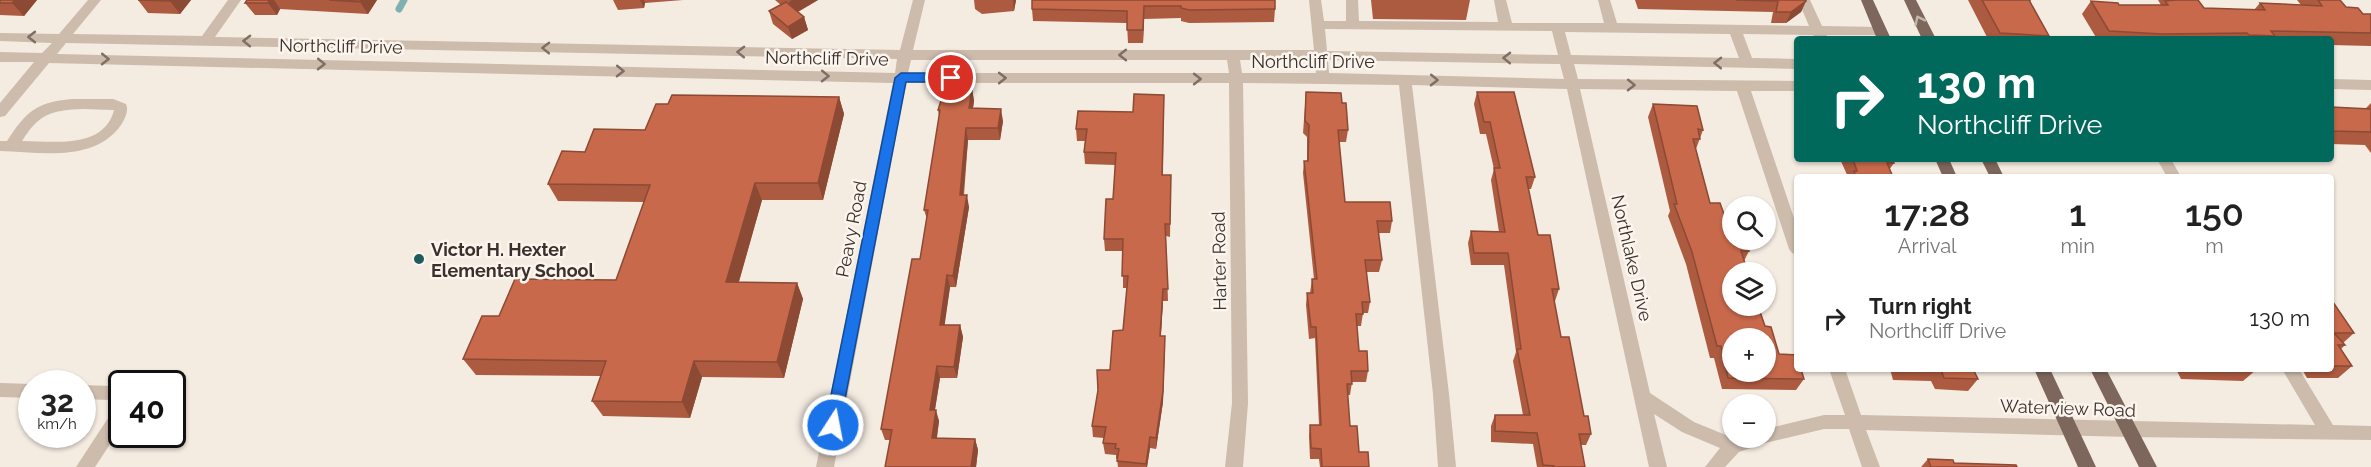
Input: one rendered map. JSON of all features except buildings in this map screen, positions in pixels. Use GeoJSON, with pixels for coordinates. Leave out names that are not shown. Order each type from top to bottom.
{"type":"FeatureCollection","features":[{"type":"Feature","properties":{"kind":"main road"},"geometry":{"type":"LineString","coordinates":[[1867,0],[1882,35]]}},
{"type":"Feature","properties":{"kind":"main road"},"geometry":{"type":"LineString","coordinates":[[1910,0],[1928,36]]}},
{"type":"Feature","properties":{"kind":"main road"},"geometry":{"type":"LineString","coordinates":[[2043,372],[2087,467]]}},
{"type":"Feature","properties":{"kind":"main road"},"geometry":{"type":"LineString","coordinates":[[2100,372],[2148,467]]}},
{"type":"Feature","properties":{"kind":"street"},"geometry":{"type":"LineString","coordinates":[[0,112],[95,0]]}},
{"type":"Feature","properties":{"kind":"street"},"geometry":{"type":"LineString","coordinates":[[206,40],[235,0]]}},
{"type":"Feature","properties":{"kind":"street","name":"Peavy Road"},"geometry":{"type":"LineString","coordinates":[[825,467],[905,55],[919,0]]}},
{"type":"Feature","properties":{"kind":"street"},"geometry":{"type":"LineString","coordinates":[[1316,0],[1323,78]]}},
{"type":"Feature","properties":{"kind":"street"},"geometry":{"type":"LineString","coordinates":[[1352,0],[1353,25]]}},
{"type":"Feature","properties":{"kind":"street"},"geometry":{"type":"LineString","coordinates":[[1500,0],[1506,27]]}},
{"type":"Feature","properties":{"kind":"street"},"geometry":{"type":"LineString","coordinates":[[1604,0],[1612,27]]}},
{"type":"Feature","properties":{"kind":"street"},"geometry":{"type":"LineString","coordinates":[[1804,0],[1820,35]]}},
{"type":"Feature","properties":{"kind":"street"},"geometry":{"type":"LineString","coordinates":[[1318,25],[1612,27],[1820,35],[1882,35]]}},
{"type":"Feature","properties":{"kind":"street","name":"Northlake Drive"},"geometry":{"type":"LineString","coordinates":[[1557,27],[1573,84],[1658,467]]}},
{"type":"Feature","properties":{"kind":"street"},"geometry":{"type":"LineString","coordinates":[[1735,30],[1747,63]]}},
{"type":"Feature","properties":{"kind":"street","name":"Northcliff Drive"},"geometry":{"type":"LineString","coordinates":[[0,38],[65,37],[905,55],[1320,55],[1794,64]]}},
{"type":"Feature","properties":{"kind":"street","name":"Harter Road"},"geometry":{"type":"LineString","coordinates":[[1233,55],[1236,79],[1240,403],[1234,467]]}},
{"type":"Feature","properties":{"kind":"street","name":"Northcliff Drive"},"geometry":{"type":"LineString","coordinates":[[0,57],[901,78],[1323,78],[1794,86]]}},
{"type":"Feature","properties":{"kind":"street"},"geometry":{"type":"LineString","coordinates":[[1405,80],[1441,394],[1447,467]]}},
{"type":"Feature","properties":{"kind":"street"},"geometry":{"type":"LineString","coordinates":[[2334,84],[2371,85]]}},
{"type":"Feature","properties":{"kind":"street"},"geometry":{"type":"LineString","coordinates":[[1742,86],[1794,240]]}},
{"type":"Feature","properties":{"kind":"street"},"geometry":{"type":"LineString","coordinates":[[113,104],[121,107],[120,112],[102,136],[91,143],[79,147],[5,146],[33,116],[42,111],[61,106],[113,104]]}},
{"type":"Feature","properties":{"kind":"street"},"geometry":{"type":"LineString","coordinates":[[1838,372],[1871,467]]}},
{"type":"Feature","properties":{"kind":"street"},"geometry":{"type":"LineString","coordinates":[[2292,372],[2328,432]]}},
{"type":"Feature","properties":{"kind":"street"},"geometry":{"type":"LineString","coordinates":[[0,390],[18,391]]}},
{"type":"Feature","properties":{"kind":"street"},"geometry":{"type":"LineString","coordinates":[[1643,397],[1688,427],[1722,441]]}},
{"type":"Feature","properties":{"kind":"street","name":"Waterview Road"},"geometry":{"type":"LineString","coordinates":[[1776,434],[1824,422],[2130,430],[2371,433]]}},
{"type":"Feature","properties":{"kind":"street"},"geometry":{"type":"LineString","coordinates":[[86,467],[108,432]]}},
{"type":"Feature","properties":{"kind":"street"},"geometry":{"type":"LineString","coordinates":[[1714,467],[1731,448]]}},
{"type":"Feature","properties":{"kind":"waterway"},"geometry":{"type":"LineString","coordinates":[[399,9],[404,0]]}},
{"type":"Feature","properties":{"kind":"place","name":"Victor H. Hexter Elementary School"},"geometry":{"type":"Point","coordinates":[419,259]}},
{"type":"Feature","properties":{"kind":"route"},"geometry":{"type":"LineString","coordinates":[[833,425],[901,78],[951,78]]}}]}
